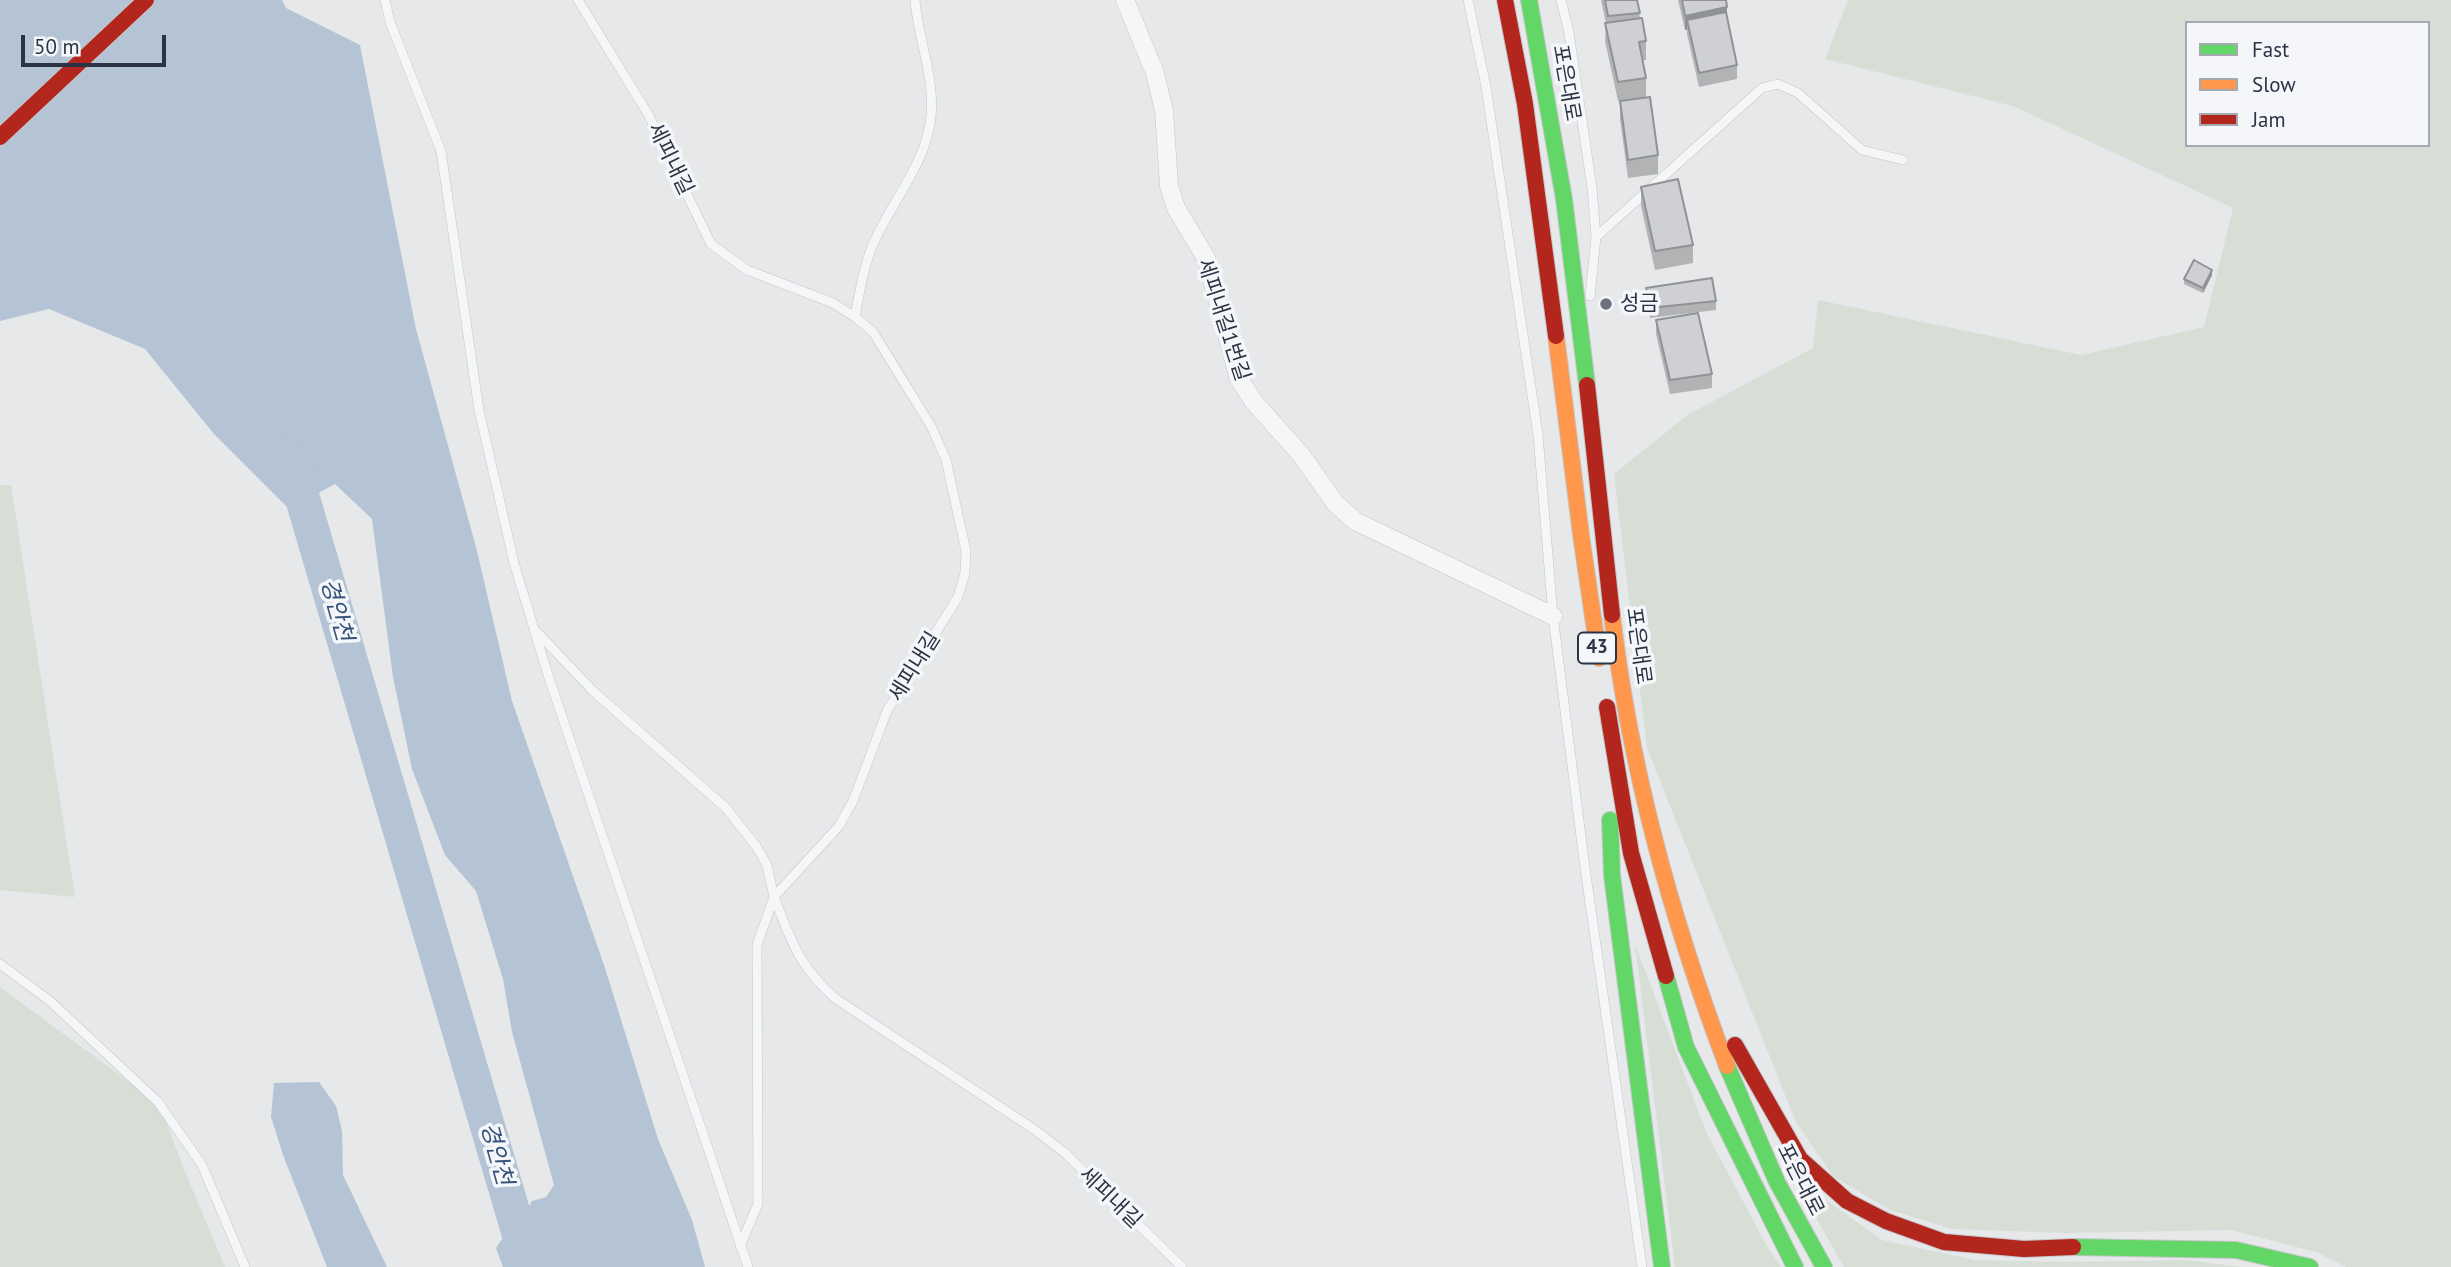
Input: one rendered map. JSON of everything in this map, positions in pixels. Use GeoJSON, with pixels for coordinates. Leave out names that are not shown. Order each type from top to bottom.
{"type":"FeatureCollection","features":[{"type":"Feature","properties":{"kind":"main road"},"geometry":{"type":"LineString","coordinates":[[0,137],[146,0]]}},
{"type":"Feature","properties":{"kind":"main road","name":"포은대로"},"geometry":{"type":"LineString","coordinates":[[1505,0],[1518,49],[1590,605],[1631,853],[1686,1047],[1795,1267]]}},
{"type":"Feature","properties":{"kind":"main road","name":"포은대로"},"geometry":{"type":"LineString","coordinates":[[1529,0],[1549,96],[1573,268],[1620,675],[1647,814],[1692,968],[1731,1079],[1760,1147],[1824,1267]]}},
{"type":"Feature","properties":{"kind":"main road"},"geometry":{"type":"LineString","coordinates":[[1603,680],[1612,876],[1662,1267]]}},
{"type":"Feature","properties":{"kind":"main road"},"geometry":{"type":"LineString","coordinates":[[1692,968],[1800,1159],[1847,1200],[1886,1221],[1944,1242],[2024,1249],[2088,1247],[2236,1250],[2310,1267]]}},
{"type":"Feature","properties":{"kind":"street","name":"세피내길1번길"},"geometry":{"type":"LineString","coordinates":[[1125,0],[1155,73],[1164,111],[1169,186],[1176,208],[1206,258],[1239,379],[1254,402],[1302,456],[1335,503],[1355,522],[1553,616]]}},
{"type":"Feature","properties":{"kind":"lane"},"geometry":{"type":"LineString","coordinates":[[385,0],[390,22],[441,151],[479,410],[514,563],[533,628],[748,1267]]}},
{"type":"Feature","properties":{"kind":"lane","name":"세피내길"},"geometry":{"type":"LineString","coordinates":[[578,0],[648,114],[711,244],[747,270],[833,303],[873,332],[931,426],[946,460],[966,551],[965,573],[958,597],[887,711],[853,801],[839,826],[774,897],[796,954],[814,980],[836,999],[1035,1130],[1065,1153],[1182,1267]]}},
{"type":"Feature","properties":{"kind":"lane"},"geometry":{"type":"LineString","coordinates":[[855,317],[871,248],[917,164],[927,139],[931,116],[930,82],[915,0]]}},
{"type":"Feature","properties":{"kind":"lane"},"geometry":{"type":"LineString","coordinates":[[1468,0],[1486,87],[1538,435],[1553,616],[1585,868],[1642,1267]]}},
{"type":"Feature","properties":{"kind":"lane"},"geometry":{"type":"LineString","coordinates":[[1562,0],[1590,175],[1596,237],[1583,359]]}},
{"type":"Feature","properties":{"kind":"lane"},"geometry":{"type":"LineString","coordinates":[[1596,237],[1762,88],[1777,84],[1798,93],[1862,150],[1903,160]]}},
{"type":"Feature","properties":{"kind":"lane"},"geometry":{"type":"LineString","coordinates":[[533,628],[593,691],[726,808],[756,846],[766,865],[774,897],[757,946],[758,1204],[740,1246]]}},
{"type":"Feature","properties":{"kind":"lane"},"geometry":{"type":"LineString","coordinates":[[0,964],[50,1001],[158,1102],[202,1165],[245,1267]]}},
{"type":"Feature","properties":{"kind":"shaded area"},"geometry":{"type":"Polygon","coordinates":[[[1848,0],[2451,0],[2451,1267],[2346,1267],[2316,1252],[2231,1230],[2067,1233],[1952,1229],[1890,1210],[1833,1176],[1795,1120],[1647,748],[1614,474],[1689,414],[1813,348],[1818,300],[2081,355],[2204,327],[2233,208],[2013,106],[1825,59],[1848,0]]]}},
{"type":"Feature","properties":{"kind":"shaded area"},"geometry":{"type":"Polygon","coordinates":[[[0,485],[11,485],[75,897],[0,890],[0,485]]]}},
{"type":"Feature","properties":{"kind":"shaded area"},"geometry":{"type":"Polygon","coordinates":[[[1635,944],[1707,1134],[1781,1267],[1675,1267],[1635,944]]]}},
{"type":"Feature","properties":{"kind":"shaded area"},"geometry":{"type":"Polygon","coordinates":[[[0,987],[160,1105],[225,1267],[0,1267],[0,987]]]}},
{"type":"Feature","properties":{"kind":"shaded area"},"geometry":{"type":"Polygon","coordinates":[[[1797,1179],[1882,1240],[1974,1260],[2188,1260],[2241,1267],[1844,1267],[1803,1195],[1797,1179]]]}},
{"type":"Feature","properties":{"kind":"water"},"geometry":{"type":"Polygon","coordinates":[[[0,0],[282,0],[286,8],[360,45],[416,329],[477,551],[512,701],[605,968],[658,1139],[692,1220],[705,1267],[503,1267],[496,1248],[532,1201],[546,1197],[554,1185],[512,1032],[503,979],[476,891],[445,855],[412,769],[393,677],[372,519],[335,484],[289,509],[214,434],[145,349],[49,309],[0,321],[0,0]]]}},
{"type":"Feature","properties":{"kind":"water"},"geometry":{"type":"Polygon","coordinates":[[[319,1082],[336,1106],[342,1131],[343,1175],[387,1267],[327,1267],[283,1155],[271,1117],[274,1083],[319,1082]]]}},
{"type":"Feature","properties":{"kind":"building"},"geometry":{"type":"Polygon","coordinates":[[[1605,0],[1637,0],[1640,13],[1608,16],[1605,0]]]}},
{"type":"Feature","properties":{"kind":"building"},"geometry":{"type":"Polygon","coordinates":[[[1682,0],[1726,0],[1727,7],[1685,16],[1682,0]]]}},
{"type":"Feature","properties":{"kind":"building"},"geometry":{"type":"Polygon","coordinates":[[[1726,12],[1737,65],[1699,73],[1687,20],[1726,12]]]}},
{"type":"Feature","properties":{"kind":"building"},"geometry":{"type":"Polygon","coordinates":[[[1642,18],[1646,41],[1639,42],[1646,78],[1618,82],[1605,23],[1642,18]]]}},
{"type":"Feature","properties":{"kind":"building"},"geometry":{"type":"Polygon","coordinates":[[[1650,97],[1658,155],[1628,160],[1620,101],[1650,97]]]}},
{"type":"Feature","properties":{"kind":"building"},"geometry":{"type":"Polygon","coordinates":[[[1678,179],[1693,245],[1655,251],[1641,187],[1678,179]]]}},
{"type":"Feature","properties":{"kind":"building"},"geometry":{"type":"Polygon","coordinates":[[[2194,260],[2212,270],[2203,288],[2184,279],[2194,260]]]}},
{"type":"Feature","properties":{"kind":"building"},"geometry":{"type":"Polygon","coordinates":[[[1712,278],[1716,301],[1650,308],[1646,288],[1712,278]]]}},
{"type":"Feature","properties":{"kind":"building"},"geometry":{"type":"Polygon","coordinates":[[[1698,313],[1712,374],[1670,380],[1656,320],[1698,313]]]}},
{"type":"Feature","properties":{"kind":"waterway","name":"경안천"},"geometry":{"type":"LineString","coordinates":[[290,456],[529,1267]]}},
{"type":"Feature","properties":{"kind":"traffic: fast"},"geometry":{"type":"LineString","coordinates":[[1529,0],[1564,199],[1587,385]]}},
{"type":"Feature","properties":{"kind":"traffic: fast"},"geometry":{"type":"LineString","coordinates":[[1610,820],[1612,875],[1662,1267]]}},
{"type":"Feature","properties":{"kind":"traffic: fast"},"geometry":{"type":"LineString","coordinates":[[1666,976],[1686,1047],[1795,1267]]}},
{"type":"Feature","properties":{"kind":"traffic: fast"},"geometry":{"type":"LineString","coordinates":[[1727,1066],[1777,1182],[1824,1267]]}},
{"type":"Feature","properties":{"kind":"traffic: fast"},"geometry":{"type":"LineString","coordinates":[[2073,1247],[2236,1250],[2310,1267]]}},
{"type":"Feature","properties":{"kind":"traffic: slow"},"geometry":{"type":"LineString","coordinates":[[1556,336],[1599,658]]}},
{"type":"Feature","properties":{"kind":"traffic: slow"},"geometry":{"type":"LineString","coordinates":[[1612,615],[1630,730],[1656,844],[1688,956],[1727,1066]]}},
{"type":"Feature","properties":{"kind":"traffic: jam"},"geometry":{"type":"LineString","coordinates":[[0,137],[146,0]]}},
{"type":"Feature","properties":{"kind":"traffic: jam"},"geometry":{"type":"LineString","coordinates":[[1505,0],[1525,104],[1556,336]]}},
{"type":"Feature","properties":{"kind":"traffic: jam"},"geometry":{"type":"LineString","coordinates":[[1587,385],[1612,615]]}},
{"type":"Feature","properties":{"kind":"traffic: jam"},"geometry":{"type":"LineString","coordinates":[[1607,707],[1631,853],[1666,976]]}},
{"type":"Feature","properties":{"kind":"traffic: jam"},"geometry":{"type":"LineString","coordinates":[[1735,1045],[1800,1159],[1847,1201],[1886,1221],[1944,1242],[2024,1249],[2073,1247]]}},
{"type":"Feature","properties":{"kind":"place","name":"성금"},"geometry":{"type":"Point","coordinates":[1606,304]}}]}
